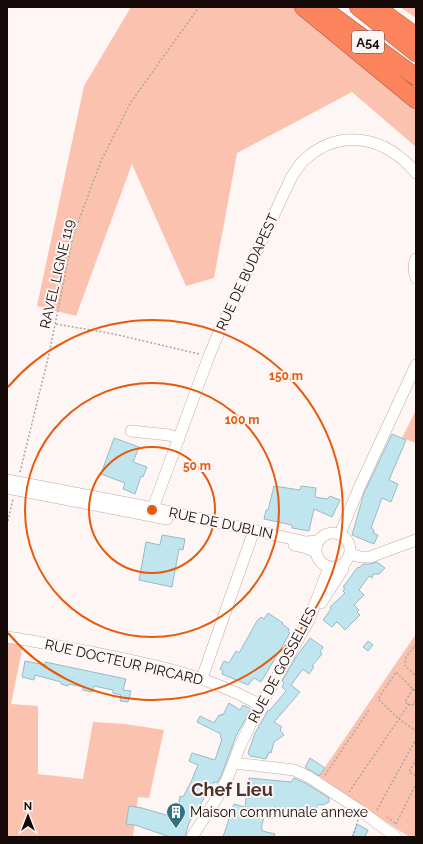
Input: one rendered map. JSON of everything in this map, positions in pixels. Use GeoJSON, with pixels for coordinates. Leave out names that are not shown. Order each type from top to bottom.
{"type":"FeatureCollection","features":[{"type":"Feature","properties":{"kind":"highway"},"geometry":{"type":"LineString","coordinates":[[303,7],[416,100]]}},
{"type":"Feature","properties":{"kind":"highway","name":"A54"},"geometry":{"type":"LineString","coordinates":[[321,7],[416,77]]}},
{"type":"Feature","properties":{"kind":"highway","name":"A54"},"geometry":{"type":"LineString","coordinates":[[358,7],[416,53]]}},
{"type":"Feature","properties":{"kind":"highway"},"geometry":{"type":"LineString","coordinates":[[376,7],[416,36]]}},
{"type":"Feature","properties":{"kind":"street","name":"RUE DE BUDAPEST"},"geometry":{"type":"LineString","coordinates":[[153,508],[208,356],[276,209],[292,176],[302,161],[315,151],[334,142],[354,139],[374,142],[392,150],[408,163],[416,173]]}},
{"type":"Feature","properties":{"kind":"street"},"geometry":{"type":"LineString","coordinates":[[416,259],[416,278]]}},
{"type":"Feature","properties":{"kind":"street"},"geometry":{"type":"LineString","coordinates":[[340,534],[359,488],[416,365]]}},
{"type":"Feature","properties":{"kind":"street"},"geometry":{"type":"LineString","coordinates":[[131,431],[168,435],[179,439]]}},
{"type":"Feature","properties":{"kind":"street","name":"RUE DE DUBLIN"},"geometry":{"type":"LineString","coordinates":[[12,485],[153,508],[306,542],[318,541]]}},
{"type":"Feature","properties":{"kind":"street","name":"RUE DE DUBLIN"},"geometry":{"type":"LineString","coordinates":[[12,485],[304,547],[316,552]]}},
{"type":"Feature","properties":{"kind":"street"},"geometry":{"type":"LineString","coordinates":[[326,534],[340,534],[350,545],[350,554],[346,562],[343,564],[335,567],[329,567],[319,561],[316,546],[318,541],[326,534]]}},
{"type":"Feature","properties":{"kind":"street"},"geometry":{"type":"LineString","coordinates":[[202,678],[252,536]]}},
{"type":"Feature","properties":{"kind":"street"},"geometry":{"type":"LineString","coordinates":[[350,554],[361,557],[370,557],[416,540]]}},
{"type":"Feature","properties":{"kind":"street"},"geometry":{"type":"LineString","coordinates":[[309,620],[343,569],[343,564]]}},
{"type":"Feature","properties":{"kind":"street","name":"RUE DE GOSSELIES"},"geometry":{"type":"LineString","coordinates":[[192,837],[217,798],[260,705],[309,620],[329,567]]}},
{"type":"Feature","properties":{"kind":"street","name":"RUE DOCTEUR PIRCARD"},"geometry":{"type":"LineString","coordinates":[[7,637],[109,656],[183,672],[233,690],[260,705]]}},
{"type":"Feature","properties":{"kind":"street"},"geometry":{"type":"LineString","coordinates":[[234,763],[294,770],[309,776],[361,811],[395,831]]}},
{"type":"Feature","properties":{"kind":"path","name":"RAVEL LIGNE 119"},"geometry":{"type":"LineString","coordinates":[[7,525],[12,485],[55,324],[74,236],[101,161],[131,102],[200,7]]}},
{"type":"Feature","properties":{"kind":"path"},"geometry":{"type":"LineString","coordinates":[[55,324],[114,334],[208,356]]}},
{"type":"Feature","properties":{"kind":"path"},"geometry":{"type":"LineString","coordinates":[[416,644],[406,657],[406,666],[416,676]]}},
{"type":"Feature","properties":{"kind":"path"},"geometry":{"type":"LineString","coordinates":[[416,692],[396,672],[378,699],[399,719],[416,731]]}},
{"type":"Feature","properties":{"kind":"path"},"geometry":{"type":"LineString","coordinates":[[408,704],[405,702],[413,689]]}},
{"type":"Feature","properties":{"kind":"path"},"geometry":{"type":"LineString","coordinates":[[408,704],[412,706],[416,700]]}},
{"type":"Feature","properties":{"kind":"path"},"geometry":{"type":"LineString","coordinates":[[344,800],[408,704]]}},
{"type":"Feature","properties":{"kind":"path"},"geometry":{"type":"LineString","coordinates":[[325,775],[369,710]]}},
{"type":"Feature","properties":{"kind":"path"},"geometry":{"type":"LineString","coordinates":[[382,813],[376,810],[416,739]]}},
{"type":"Feature","properties":{"kind":"path"},"geometry":{"type":"LineString","coordinates":[[416,759],[409,772],[416,776]]}},
{"type":"Feature","properties":{"kind":"path"},"geometry":{"type":"LineString","coordinates":[[395,831],[415,786]]}},
{"type":"Feature","properties":{"kind":"path"},"geometry":{"type":"LineString","coordinates":[[353,837],[361,811]]}},
{"type":"Feature","properties":{"kind":"path"},"geometry":{"type":"LineString","coordinates":[[386,817],[395,831]]}},
{"type":"Feature","properties":{"kind":"shaded area"},"geometry":{"type":"Polygon","coordinates":[[[131,7],[297,7],[416,106],[416,147],[352,92],[237,153],[214,278],[186,286],[132,164],[76,316],[37,306],[84,86],[131,7]]]}},
{"type":"Feature","properties":{"kind":"shaded area"},"geometry":{"type":"Polygon","coordinates":[[[400,7],[416,7],[416,18],[400,7]]]}},
{"type":"Feature","properties":{"kind":"shaded area"},"geometry":{"type":"Polygon","coordinates":[[[416,410],[416,443],[402,438],[416,410]]]}},
{"type":"Feature","properties":{"kind":"shaded area"},"geometry":{"type":"Polygon","coordinates":[[[416,634],[416,837],[409,837],[319,776],[416,634]]]}},
{"type":"Feature","properties":{"kind":"shaded area"},"geometry":{"type":"Polygon","coordinates":[[[7,637],[24,640],[11,704],[38,706],[38,774],[83,779],[93,722],[125,724],[164,730],[149,798],[138,797],[133,837],[7,837],[7,637]]]}},
{"type":"Feature","properties":{"kind":"building"},"geometry":{"type":"Polygon","coordinates":[[[392,434],[406,440],[389,480],[398,484],[391,502],[382,498],[371,528],[374,530],[373,533],[378,535],[374,544],[352,535],[364,493],[392,434]]]}},
{"type":"Feature","properties":{"kind":"building"},"geometry":{"type":"Polygon","coordinates":[[[114,438],[139,447],[133,462],[147,467],[143,477],[141,476],[135,494],[123,489],[125,483],[101,474],[114,438]]]}},
{"type":"Feature","properties":{"kind":"building"},"geometry":{"type":"Polygon","coordinates":[[[274,486],[300,490],[301,486],[316,488],[315,497],[327,499],[330,496],[340,500],[332,517],[314,509],[309,531],[292,528],[292,525],[264,519],[266,510],[268,510],[274,486]]]}},
{"type":"Feature","properties":{"kind":"building"},"geometry":{"type":"Polygon","coordinates":[[[162,535],[185,539],[183,550],[179,549],[172,587],[139,580],[146,542],[160,545],[162,535]]]}},
{"type":"Feature","properties":{"kind":"building"},"geometry":{"type":"Polygon","coordinates":[[[377,562],[385,568],[379,574],[373,574],[372,578],[369,576],[359,590],[364,595],[354,605],[359,610],[357,612],[360,615],[345,630],[337,622],[332,627],[323,620],[331,609],[330,607],[345,593],[343,591],[345,588],[343,587],[358,567],[359,568],[363,564],[377,562]]]}},
{"type":"Feature","properties":{"kind":"building"},"geometry":{"type":"Polygon","coordinates":[[[268,613],[283,623],[282,624],[289,629],[288,632],[290,633],[261,682],[254,678],[248,685],[222,674],[223,671],[220,669],[224,661],[229,663],[236,651],[239,653],[257,621],[261,617],[264,619],[268,613]]]}},
{"type":"Feature","properties":{"kind":"building"},"geometry":{"type":"Polygon","coordinates":[[[310,638],[323,647],[320,652],[322,654],[312,666],[314,667],[309,674],[303,669],[291,685],[300,692],[274,722],[282,727],[280,730],[284,735],[274,742],[271,753],[269,752],[266,759],[250,756],[248,753],[255,733],[268,710],[269,711],[286,691],[282,687],[284,683],[282,681],[296,657],[310,638]]]}},
{"type":"Feature","properties":{"kind":"building"},"geometry":{"type":"Polygon","coordinates":[[[368,641],[373,645],[368,651],[363,647],[368,641]]]}},
{"type":"Feature","properties":{"kind":"building"},"geometry":{"type":"Polygon","coordinates":[[[25,661],[45,665],[45,662],[126,679],[123,690],[131,691],[128,702],[120,701],[121,695],[113,693],[113,690],[94,686],[92,692],[83,690],[83,687],[69,684],[68,686],[61,684],[61,682],[35,675],[34,680],[22,677],[25,661]]]}},
{"type":"Feature","properties":{"kind":"building"},"geometry":{"type":"Polygon","coordinates":[[[229,703],[240,710],[243,705],[251,709],[236,736],[221,776],[217,783],[214,782],[189,823],[185,837],[170,837],[135,825],[126,824],[129,806],[142,808],[173,817],[178,808],[180,796],[183,797],[198,765],[189,761],[192,753],[215,760],[222,739],[220,737],[221,734],[197,722],[200,716],[214,723],[219,715],[223,715],[229,703]]]}},
{"type":"Feature","properties":{"kind":"building"},"geometry":{"type":"Polygon","coordinates":[[[310,758],[325,768],[319,776],[305,767],[310,758]]]}},
{"type":"Feature","properties":{"kind":"building"},"geometry":{"type":"Polygon","coordinates":[[[249,778],[291,782],[294,778],[307,784],[329,798],[329,802],[323,805],[319,804],[316,808],[311,810],[310,817],[291,815],[288,809],[274,807],[273,818],[264,817],[261,829],[263,830],[262,831],[275,834],[274,837],[223,837],[234,804],[245,807],[249,778]]]}},
{"type":"Feature","properties":{"kind":"building"},"geometry":{"type":"Polygon","coordinates":[[[357,824],[368,830],[365,837],[352,837],[357,824]]]}},
{"type":"Feature","properties":{"kind":"place","name":"Maison communale annexe"},"geometry":{"type":"Point","coordinates":[176,829]}},
{"type":"Feature","properties":{"kind":"district","name":"Chef Lieu"},"geometry":{"type":"Point","coordinates":[232,790]}}]}
